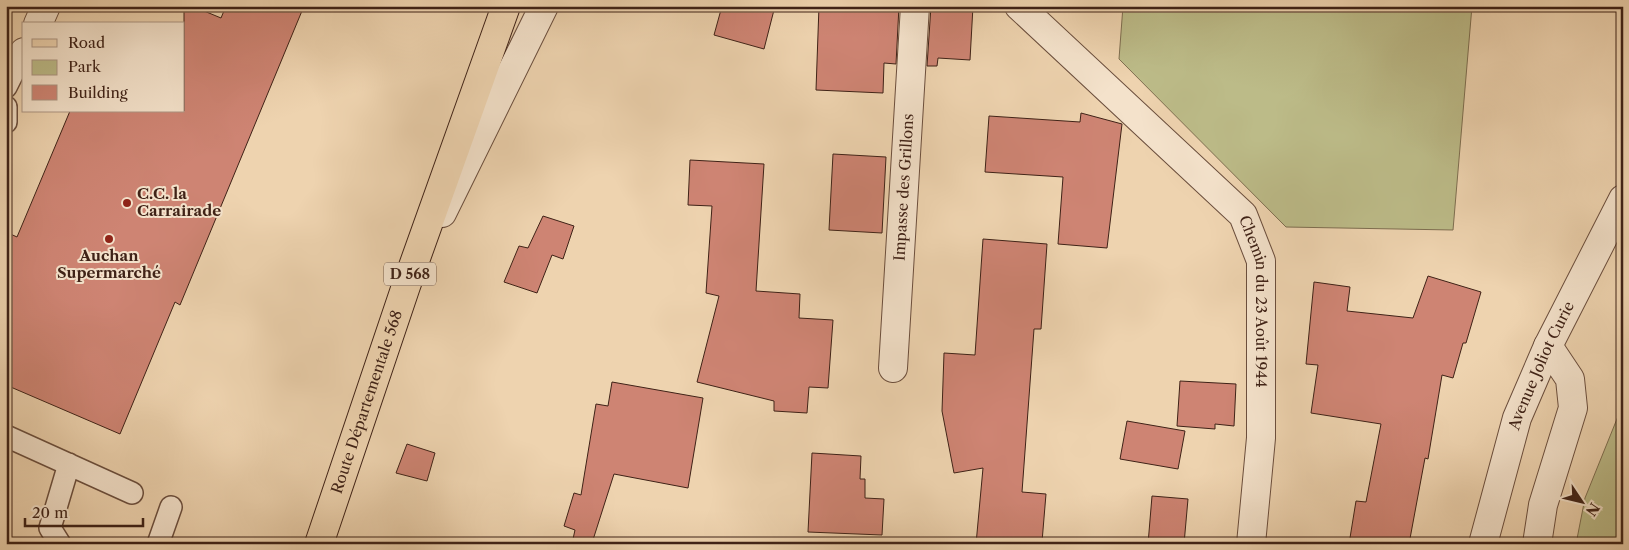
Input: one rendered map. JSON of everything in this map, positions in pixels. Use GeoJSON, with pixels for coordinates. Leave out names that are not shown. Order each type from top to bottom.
{"type":"FeatureCollection","features":[{"type":"Feature","properties":{"kind":"main road","name":"Route Départementale 568"},"geometry":{"type":"LineString","coordinates":[[319,544],[406,286],[506,6]]}},
{"type":"Feature","properties":{"kind":"street"},"geometry":{"type":"LineString","coordinates":[[39,22],[46,6]]}},
{"type":"Feature","properties":{"kind":"street"},"geometry":{"type":"LineString","coordinates":[[406,286],[544,6]]}},
{"type":"Feature","properties":{"kind":"street","name":"Impasse des Grillons"},"geometry":{"type":"LineString","coordinates":[[893,368],[915,6]]}},
{"type":"Feature","properties":{"kind":"street","name":"Chemin du 23 Août 1944"},"geometry":{"type":"LineString","coordinates":[[1019,6],[1243,215],[1261,261],[1261,438],[1251,544]]}},
{"type":"Feature","properties":{"kind":"street","name":"Avenue Joliot Curie"},"geometry":{"type":"LineString","coordinates":[[1483,544],[1517,418],[1548,346],[1623,199]]}},
{"type":"Feature","properties":{"kind":"street"},"geometry":{"type":"LineString","coordinates":[[1537,544],[1543,505],[1572,408],[1570,379],[1548,346]]}},
{"type":"Feature","properties":{"kind":"lane"},"geometry":{"type":"LineString","coordinates":[[6,87],[22,57]]}},
{"type":"Feature","properties":{"kind":"lane"},"geometry":{"type":"LineString","coordinates":[[6,107],[6,122]]}},
{"type":"Feature","properties":{"kind":"lane"},"geometry":{"type":"LineString","coordinates":[[6,436],[132,493]]}},
{"type":"Feature","properties":{"kind":"lane"},"geometry":{"type":"LineString","coordinates":[[60,544],[50,528],[69,464]]}},
{"type":"Feature","properties":{"kind":"lane"},"geometry":{"type":"LineString","coordinates":[[158,544],[171,507]]}},
{"type":"Feature","properties":{"kind":"green space"},"geometry":{"type":"Polygon","coordinates":[[[1123,6],[1472,6],[1453,230],[1286,227],[1119,59],[1123,6]]]}},
{"type":"Feature","properties":{"kind":"green space"},"geometry":{"type":"Polygon","coordinates":[[[1623,404],[1623,544],[1576,544],[1585,498],[1623,404]]]}},
{"type":"Feature","properties":{"kind":"building","name":"C.C. la Carrairade"},"geometry":{"type":"Polygon","coordinates":[[[184,6],[192,6],[221,18],[226,6],[304,6],[180,305],[175,302],[120,434],[6,385],[6,232],[17,237],[70,112],[185,112],[184,6]]]}},
{"type":"Feature","properties":{"kind":"building"},"geometry":{"type":"Polygon","coordinates":[[[722,6],[775,6],[764,49],[714,35],[722,6]]]}},
{"type":"Feature","properties":{"kind":"building"},"geometry":{"type":"Polygon","coordinates":[[[819,6],[899,6],[896,64],[884,63],[883,93],[816,90],[819,6]]]}},
{"type":"Feature","properties":{"kind":"building"},"geometry":{"type":"Polygon","coordinates":[[[931,6],[973,6],[970,60],[938,58],[937,66],[927,66],[931,6]]]}},
{"type":"Feature","properties":{"kind":"building"},"geometry":{"type":"Polygon","coordinates":[[[1081,113],[1122,124],[1107,248],[1058,244],[1063,177],[985,172],[989,116],[1080,122],[1081,113]]]}},
{"type":"Feature","properties":{"kind":"building"},"geometry":{"type":"Polygon","coordinates":[[[833,154],[886,157],[882,233],[829,230],[833,154]]]}},
{"type":"Feature","properties":{"kind":"building"},"geometry":{"type":"Polygon","coordinates":[[[690,160],[764,164],[756,291],[800,294],[799,318],[833,320],[828,388],[809,387],[807,413],[774,411],[774,401],[697,382],[719,296],[706,293],[712,206],[688,205],[690,160]]]}},
{"type":"Feature","properties":{"kind":"building"},"geometry":{"type":"Polygon","coordinates":[[[543,216],[574,226],[563,259],[552,255],[537,293],[504,282],[519,246],[528,248],[543,216]]]}},
{"type":"Feature","properties":{"kind":"building"},"geometry":{"type":"Polygon","coordinates":[[[983,239],[1047,244],[1041,329],[1034,329],[1022,492],[1046,494],[1042,542],[1030,541],[1030,544],[976,544],[983,468],[954,473],[942,411],[944,353],[975,355],[983,239]]]}},
{"type":"Feature","properties":{"kind":"building"},"geometry":{"type":"Polygon","coordinates":[[[1428,276],[1481,292],[1466,343],[1463,343],[1453,378],[1442,375],[1428,459],[1425,458],[1409,544],[1349,544],[1356,501],[1366,502],[1381,424],[1311,413],[1318,365],[1306,364],[1314,282],[1350,287],[1347,311],[1413,318],[1428,276]]]}},
{"type":"Feature","properties":{"kind":"building"},"geometry":{"type":"Polygon","coordinates":[[[1180,381],[1236,384],[1234,426],[1215,424],[1215,429],[1177,426],[1180,381]]]}},
{"type":"Feature","properties":{"kind":"building"},"geometry":{"type":"Polygon","coordinates":[[[612,382],[703,398],[688,488],[614,474],[592,543],[573,539],[575,530],[564,526],[574,493],[581,495],[596,404],[608,406],[612,382]]]}},
{"type":"Feature","properties":{"kind":"building"},"geometry":{"type":"Polygon","coordinates":[[[1127,421],[1185,431],[1178,469],[1120,459],[1127,421]]]}},
{"type":"Feature","properties":{"kind":"building"},"geometry":{"type":"Polygon","coordinates":[[[407,444],[435,453],[427,481],[396,473],[407,444]]]}},
{"type":"Feature","properties":{"kind":"building"},"geometry":{"type":"Polygon","coordinates":[[[812,453],[861,456],[860,479],[865,479],[865,498],[884,499],[882,535],[808,532],[812,453]]]}},
{"type":"Feature","properties":{"kind":"building"},"geometry":{"type":"Polygon","coordinates":[[[1152,496],[1188,499],[1184,544],[1148,544],[1152,496]]]}},
{"type":"Feature","properties":{"kind":"place","name":"C.C. la Carrairade"},"geometry":{"type":"Point","coordinates":[127,203]}},
{"type":"Feature","properties":{"kind":"place","name":"Auchan Supermarché"},"geometry":{"type":"Point","coordinates":[109,239]}}]}
